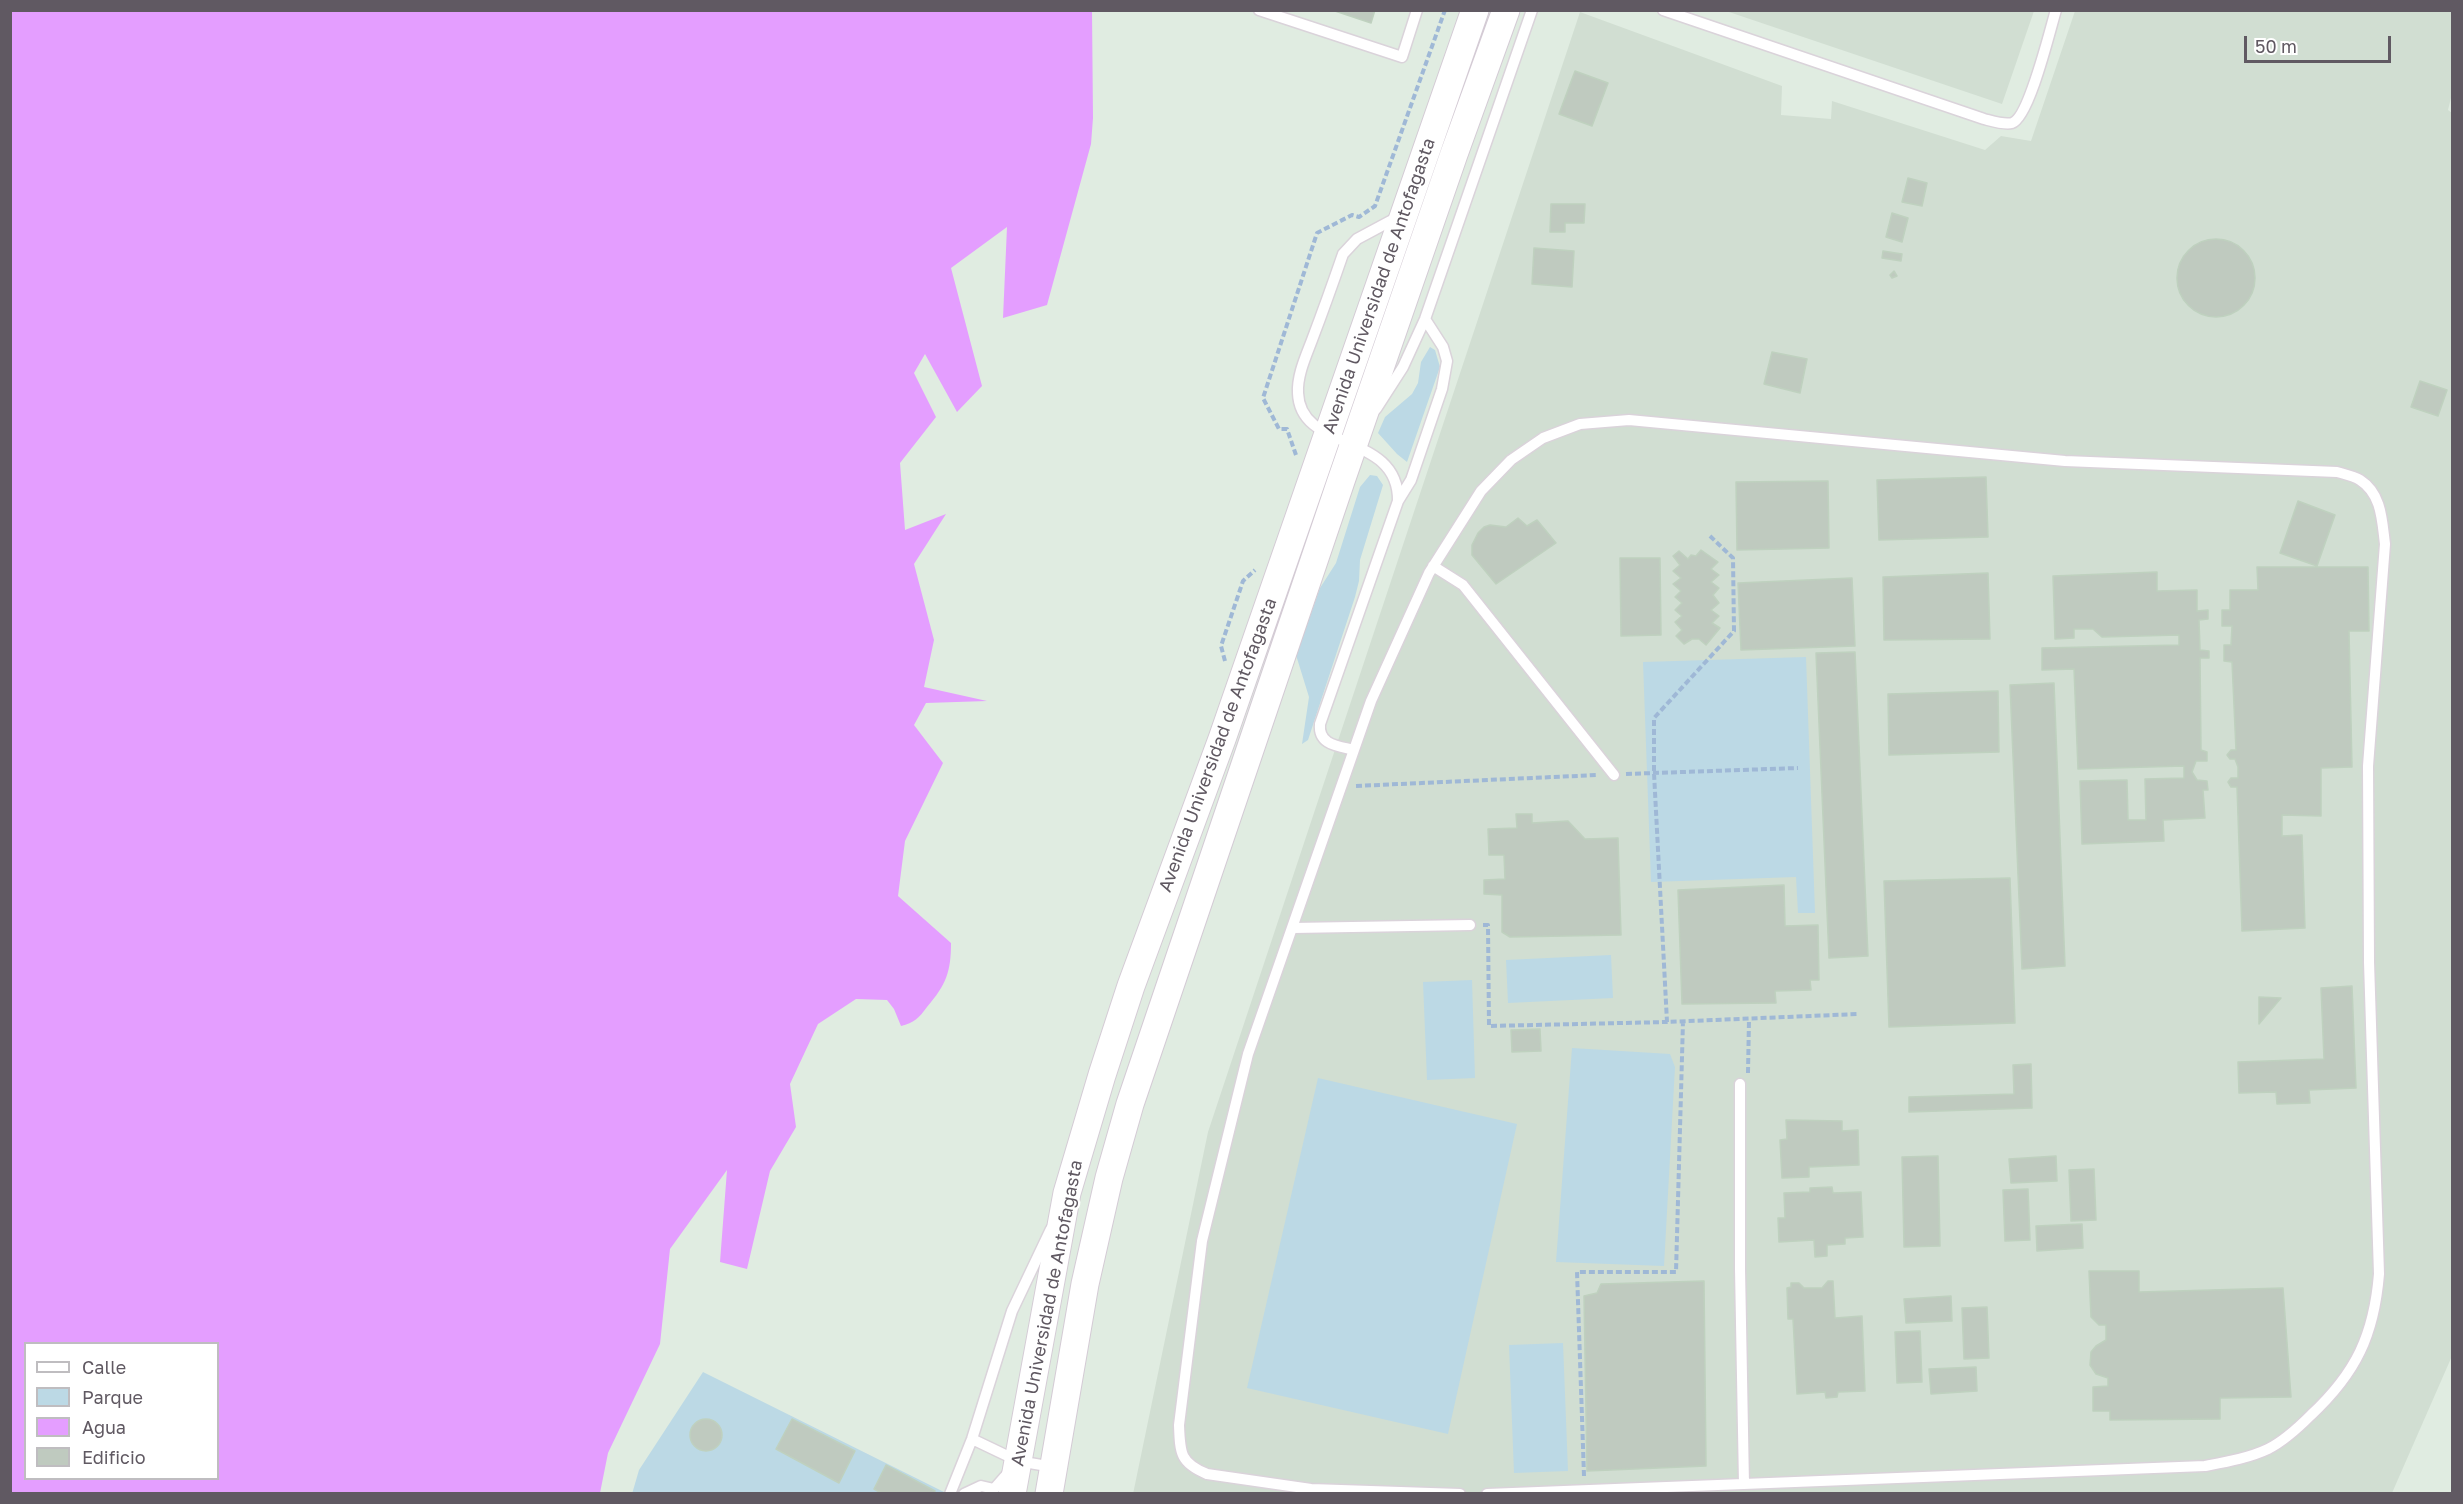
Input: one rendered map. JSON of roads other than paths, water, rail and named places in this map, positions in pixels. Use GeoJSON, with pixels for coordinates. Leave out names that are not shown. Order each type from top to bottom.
{"type":"FeatureCollection","features":[{"type":"Feature","properties":{"kind":"main road","name":"Avenida Universidad de Antofagasta"},"geometry":{"type":"LineString","coordinates":[[1012,1494],[1067,1193],[1098,1086],[1131,986],[1222,739],[1475,10]]}},
{"type":"Feature","properties":{"kind":"main road","name":"Avenida Universidad de Antofagasta"},"geometry":{"type":"LineString","coordinates":[[1049,1494],[1085,1284],[1109,1178],[1130,1104],[1354,444],[1506,10]]}},
{"type":"Feature","properties":{"kind":"lane"},"geometry":{"type":"LineString","coordinates":[[1260,10],[1402,57],[1417,10]]}},
{"type":"Feature","properties":{"kind":"lane"},"geometry":{"type":"LineString","coordinates":[[1354,444],[1395,381],[1425,320],[1532,10]]}},
{"type":"Feature","properties":{"kind":"lane"},"geometry":{"type":"LineString","coordinates":[[1663,10],[1984,119],[2012,123],[2021,118],[2029,100],[2056,10]]}},
{"type":"Feature","properties":{"kind":"lane"},"geometry":{"type":"LineString","coordinates":[[1398,501],[1396,483],[1389,469],[1354,444],[1328,434],[1311,423],[1302,409],[1298,391],[1301,370],[1343,254],[1357,239],[1404,214]]}},
{"type":"Feature","properties":{"kind":"lane"},"geometry":{"type":"LineString","coordinates":[[1354,750],[1330,744],[1319,730],[1398,501],[1411,480],[1442,389],[1447,361],[1443,347],[1425,320]]}},
{"type":"Feature","properties":{"kind":"lane"},"geometry":{"type":"LineString","coordinates":[[1460,1494],[1311,1489],[1207,1474],[1191,1467],[1180,1453],[1179,1425],[1202,1241],[1248,1054],[1371,701],[1433,566],[1481,491],[1511,460],[1543,438],[1580,424],[1619,421],[1696,426],[2065,461],[2337,472],[2360,480],[2376,496],[2385,544],[2368,766],[2369,939],[2379,1274],[2376,1308],[2359,1357],[2335,1393],[2295,1432],[2267,1449],[2205,1466],[1882,1477],[1636,1491],[1584,1489],[1487,1494]]}},
{"type":"Feature","properties":{"kind":"lane"},"geometry":{"type":"LineString","coordinates":[[1433,566],[1463,585],[1614,775]]}},
{"type":"Feature","properties":{"kind":"lane"},"geometry":{"type":"LineString","coordinates":[[1293,928],[1470,925]]}},
{"type":"Feature","properties":{"kind":"lane"},"geometry":{"type":"LineString","coordinates":[[1740,1084],[1740,1269],[1744,1484]]}},
{"type":"Feature","properties":{"kind":"lane"},"geometry":{"type":"LineString","coordinates":[[950,1494],[972,1439],[1012,1311],[1067,1193]]}},
{"type":"Feature","properties":{"kind":"lane"},"geometry":{"type":"LineString","coordinates":[[972,1439],[1018,1461],[1054,1467]]}},
{"type":"Feature","properties":{"kind":"lane"},"geometry":{"type":"LineString","coordinates":[[964,1494],[981,1486],[994,1489],[1018,1461]]}},
{"type":"Feature","properties":{"kind":"water"},"geometry":{"type":"Polygon","coordinates":[[[10,11],[1092,11],[1093,118],[1091,144],[1047,305],[1003,318],[1007,227],[951,268],[982,386],[957,412],[925,354],[914,373],[936,417],[900,463],[905,530],[946,514],[914,564],[934,640],[924,687],[987,701],[926,703],[914,725],[943,763],[905,841],[898,896],[951,943],[946,978],[939,992],[921,1014],[906,1025],[901,1026],[894,1009],[887,1000],[856,999],[818,1024],[790,1084],[796,1127],[770,1171],[747,1269],[720,1262],[727,1170],[670,1249],[660,1344],[608,1453],[600,1493],[11,1493],[10,11]]]}}]}
